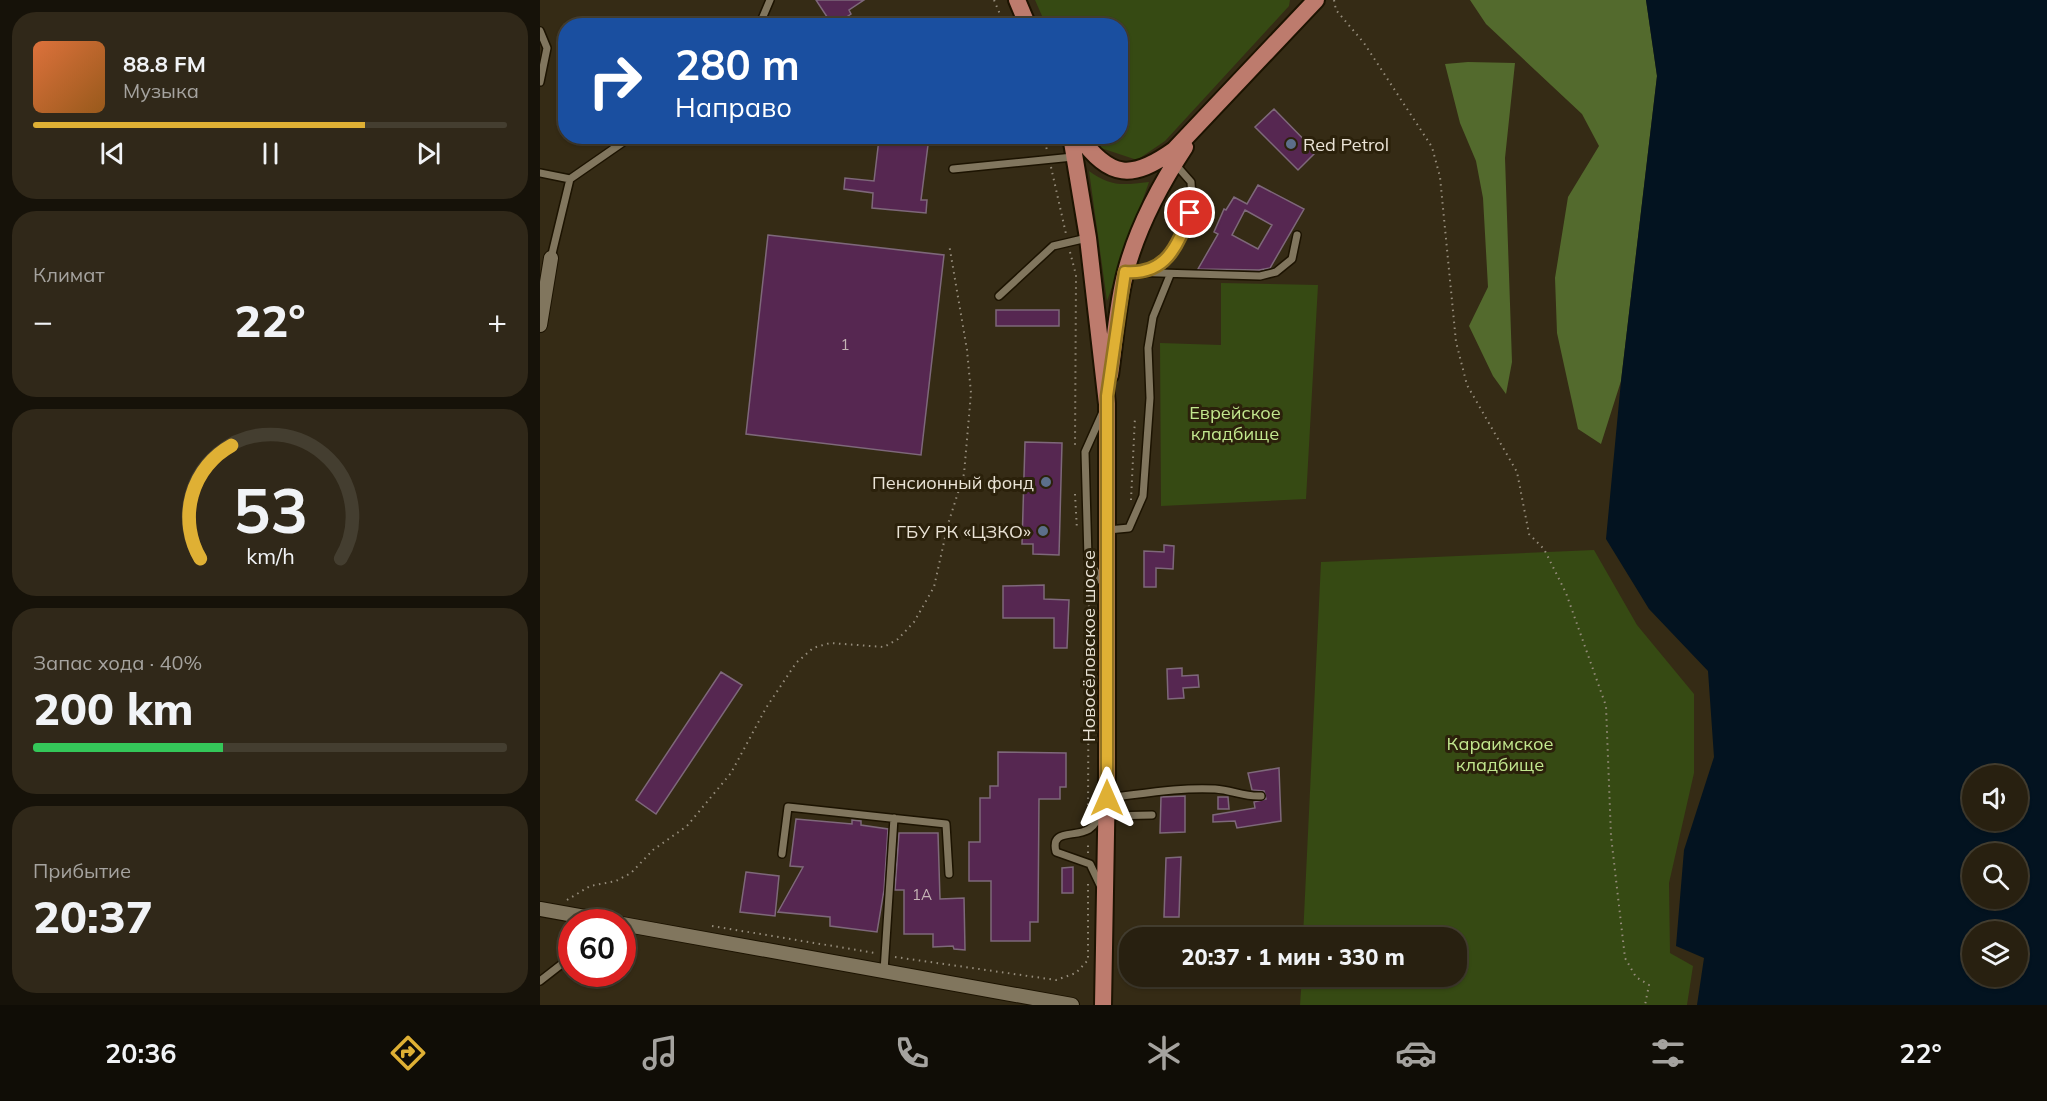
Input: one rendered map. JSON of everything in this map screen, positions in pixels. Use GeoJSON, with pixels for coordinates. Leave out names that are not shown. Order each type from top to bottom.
{"type":"FeatureCollection","features":[{"type":"Feature","properties":{"kind":"main road"},"geometry":{"type":"LineString","coordinates":[[1017,0],[1025,18]]}},
{"type":"Feature","properties":{"kind":"main road"},"geometry":{"type":"LineString","coordinates":[[1276,44],[1298,13],[1303,0]]}},
{"type":"Feature","properties":{"kind":"main road"},"geometry":{"type":"LineString","coordinates":[[1085,144],[1095,159],[1109,166],[1139,170],[1153,165],[1174,150],[1316,0]]}},
{"type":"Feature","properties":{"kind":"main road","name":"Новосёловское шоссе"},"geometry":{"type":"LineString","coordinates":[[1107,400],[1125,272],[1138,233],[1174,164],[1211,112]]}},
{"type":"Feature","properties":{"kind":"main road","name":"Новосёловское шоссе"},"geometry":{"type":"LineString","coordinates":[[1072,144],[1088,238],[1107,400],[1107,816],[1103,894],[1102,1005]]}},
{"type":"Feature","properties":{"kind":"street"},"geometry":{"type":"LineString","coordinates":[[540,325],[551,258]]}},
{"type":"Feature","properties":{"kind":"street"},"geometry":{"type":"LineString","coordinates":[[636,927],[1072,1005]]}},
{"type":"Feature","properties":{"kind":"lane"},"geometry":{"type":"LineString","coordinates":[[762,18],[770,0]]}},
{"type":"Feature","properties":{"kind":"lane"},"geometry":{"type":"LineString","coordinates":[[540,31],[547,48],[540,82]]}},
{"type":"Feature","properties":{"kind":"lane"},"geometry":{"type":"LineString","coordinates":[[551,258],[570,179],[620,144]]}},
{"type":"Feature","properties":{"kind":"lane"},"geometry":{"type":"LineString","coordinates":[[953,169],[1074,157]]}},
{"type":"Feature","properties":{"kind":"lane"},"geometry":{"type":"LineString","coordinates":[[1143,274],[1171,254],[1190,213],[1191,182],[1174,164]]}},
{"type":"Feature","properties":{"kind":"lane"},"geometry":{"type":"LineString","coordinates":[[540,173],[570,179]]}},
{"type":"Feature","properties":{"kind":"lane"},"geometry":{"type":"LineString","coordinates":[[1125,272],[1260,276],[1276,272],[1292,259],[1297,235]]}},
{"type":"Feature","properties":{"kind":"lane"},"geometry":{"type":"LineString","coordinates":[[999,296],[1053,246],[1088,238]]}},
{"type":"Feature","properties":{"kind":"lane"},"geometry":{"type":"LineString","coordinates":[[1108,530],[1128,528],[1143,496],[1150,398],[1148,348],[1153,317],[1170,275]]}},
{"type":"Feature","properties":{"kind":"lane"},"geometry":{"type":"LineString","coordinates":[[1107,400],[1085,452],[1088,558],[1108,591]]}},
{"type":"Feature","properties":{"kind":"lane"},"geometry":{"type":"LineString","coordinates":[[1103,894],[1088,863],[1061,855],[1056,852],[1055,845],[1057,839],[1064,835],[1088,831],[1096,825],[1102,790],[1107,777]]}},
{"type":"Feature","properties":{"kind":"lane"},"geometry":{"type":"LineString","coordinates":[[1107,798],[1182,789],[1216,789],[1246,797],[1261,796]]}},
{"type":"Feature","properties":{"kind":"lane"},"geometry":{"type":"LineString","coordinates":[[782,854],[788,807],[945,824],[949,874]]}},
{"type":"Feature","properties":{"kind":"lane"},"geometry":{"type":"LineString","coordinates":[[1107,816],[1152,815]]}},
{"type":"Feature","properties":{"kind":"lane"},"geometry":{"type":"LineString","coordinates":[[884,972],[894,818]]}},
{"type":"Feature","properties":{"kind":"lane"},"geometry":{"type":"LineString","coordinates":[[540,981],[558,968]]}},
{"type":"Feature","properties":{"kind":"path"},"geometry":{"type":"LineString","coordinates":[[994,0],[1002,18]]}},
{"type":"Feature","properties":{"kind":"path"},"geometry":{"type":"LineString","coordinates":[[1334,0],[1336,10],[1364,43],[1432,147],[1440,177],[1459,358],[1467,385],[1517,472],[1529,534],[1544,549],[1566,593],[1606,706],[1611,836],[1625,958],[1636,977],[1649,985],[1645,1005]]}},
{"type":"Feature","properties":{"kind":"path"},"geometry":{"type":"LineString","coordinates":[[1045,144],[1076,275],[1076,450]]}},
{"type":"Feature","properties":{"kind":"path"},"geometry":{"type":"LineString","coordinates":[[545,910],[590,886],[616,881],[631,873],[652,850],[687,826],[731,773],[766,708],[796,663],[813,648],[830,643],[884,647],[898,639],[914,622],[934,587],[948,524],[964,474],[971,393],[967,350],[949,244]]}},
{"type":"Feature","properties":{"kind":"path"},"geometry":{"type":"LineString","coordinates":[[1130,505],[1135,417]]}},
{"type":"Feature","properties":{"kind":"path"},"geometry":{"type":"LineString","coordinates":[[1076,484],[1078,536]]}},
{"type":"Feature","properties":{"kind":"path"},"geometry":{"type":"LineString","coordinates":[[702,924],[885,955],[1056,980],[1076,972],[1088,960],[1089,578]]}},
{"type":"Feature","properties":{"kind":"path"},"geometry":{"type":"LineString","coordinates":[[563,902],[575,904]]}},
{"type":"Feature","properties":{"kind":"green space"},"geometry":{"type":"Polygon","coordinates":[[[1035,0],[1290,0],[1289,6],[1165,141],[1137,160],[1101,148],[1099,144],[1128,144],[1128,18],[1043,18],[1035,0]]]}},
{"type":"Feature","properties":{"kind":"green space"},"geometry":{"type":"Polygon","coordinates":[[[1470,0],[1646,0],[1657,76],[1621,381],[1601,444],[1578,429],[1557,333],[1555,278],[1568,197],[1599,146],[1582,114],[1486,24],[1470,0]]]}},
{"type":"Feature","properties":{"kind":"green space"},"geometry":{"type":"Polygon","coordinates":[[[1515,63],[1505,158],[1512,362],[1506,394],[1493,376],[1469,326],[1488,287],[1483,198],[1476,161],[1460,123],[1445,64],[1515,63]]]}},
{"type":"Feature","properties":{"kind":"green space"},"geometry":{"type":"Polygon","coordinates":[[[1089,171],[1104,180],[1117,184],[1149,182],[1107,301],[1089,171]]]}},
{"type":"Feature","properties":{"kind":"green space","name":"Еврейское кладбище"},"geometry":{"type":"Polygon","coordinates":[[[1221,283],[1318,285],[1306,499],[1161,506],[1160,343],[1221,345],[1221,283]]]}},
{"type":"Feature","properties":{"kind":"green space","name":"Караимское кладбище"},"geometry":{"type":"Polygon","coordinates":[[[1594,550],[1637,625],[1694,694],[1694,773],[1669,883],[1670,953],[1693,966],[1687,1005],[1300,1005],[1301,987],[1467,987],[1467,927],[1303,927],[1321,562],[1594,550]]]}},
{"type":"Feature","properties":{"kind":"water"},"geometry":{"type":"Polygon","coordinates":[[[1646,0],[2047,0],[2047,1005],[1697,1005],[1704,958],[1676,946],[1684,850],[1714,757],[1708,671],[1649,609],[1606,539],[1621,381],[1657,76],[1646,0]]]}},
{"type":"Feature","properties":{"kind":"building"},"geometry":{"type":"Polygon","coordinates":[[[816,0],[864,0],[849,10],[851,14],[845,18],[828,18],[816,0]]]}},
{"type":"Feature","properties":{"kind":"building","name":"Red Petrol"},"geometry":{"type":"Polygon","coordinates":[[[1274,109],[1316,152],[1298,170],[1255,127],[1274,109]]]}},
{"type":"Feature","properties":{"kind":"building"},"geometry":{"type":"Polygon","coordinates":[[[878,144],[928,145],[921,200],[927,200],[926,213],[872,208],[873,193],[844,189],[845,178],[874,181],[878,144]]]}},
{"type":"Feature","properties":{"kind":"building"},"geometry":{"type":"Polygon","coordinates":[[[1258,185],[1304,209],[1270,268],[1259,270],[1198,269],[1218,234],[1214,232],[1224,209],[1226,210],[1234,197],[1247,204],[1258,185]],[[1245,210],[1232,235],[1258,249],[1272,225],[1245,210]]]}},
{"type":"Feature","properties":{"kind":"building"},"geometry":{"type":"Polygon","coordinates":[[[768,235],[944,255],[921,455],[746,434],[768,235]]]}},
{"type":"Feature","properties":{"kind":"building"},"geometry":{"type":"Polygon","coordinates":[[[996,310],[1059,310],[1059,326],[996,326],[996,310]]]}},
{"type":"Feature","properties":{"kind":"building"},"geometry":{"type":"Polygon","coordinates":[[[1025,442],[1062,443],[1059,555],[1033,554],[1033,544],[1022,544],[1025,442]]]}},
{"type":"Feature","properties":{"kind":"building"},"geometry":{"type":"Polygon","coordinates":[[[1164,545],[1174,546],[1173,569],[1156,568],[1156,587],[1144,587],[1144,551],[1164,552],[1164,545]]]}},
{"type":"Feature","properties":{"kind":"building"},"geometry":{"type":"Polygon","coordinates":[[[1044,585],[1044,599],[1069,600],[1067,648],[1054,648],[1054,618],[1003,618],[1003,586],[1044,585]]]}},
{"type":"Feature","properties":{"kind":"building"},"geometry":{"type":"Polygon","coordinates":[[[1182,668],[1182,676],[1198,675],[1199,687],[1183,688],[1184,698],[1168,699],[1167,669],[1182,668]]]}},
{"type":"Feature","properties":{"kind":"building"},"geometry":{"type":"Polygon","coordinates":[[[721,672],[742,685],[656,814],[636,800],[721,672]]]}},
{"type":"Feature","properties":{"kind":"building"},"geometry":{"type":"Polygon","coordinates":[[[998,752],[1066,753],[1066,787],[1060,787],[1060,799],[1039,799],[1038,922],[1030,922],[1030,941],[991,941],[991,881],[969,881],[969,842],[980,842],[980,798],[990,798],[990,786],[998,786],[998,752]]]}},
{"type":"Feature","properties":{"kind":"building"},"geometry":{"type":"Polygon","coordinates":[[[1279,768],[1281,821],[1237,828],[1235,821],[1213,822],[1213,815],[1255,808],[1254,802],[1266,799],[1264,791],[1252,790],[1248,773],[1279,768]]]}},
{"type":"Feature","properties":{"kind":"building"},"geometry":{"type":"Polygon","coordinates":[[[1185,796],[1185,832],[1160,833],[1161,797],[1185,796]]]}},
{"type":"Feature","properties":{"kind":"building"},"geometry":{"type":"Polygon","coordinates":[[[1218,797],[1228,797],[1229,809],[1218,809],[1218,797]]]}},
{"type":"Feature","properties":{"kind":"building"},"geometry":{"type":"Polygon","coordinates":[[[796,819],[852,824],[852,820],[861,821],[861,825],[888,829],[884,890],[877,932],[830,926],[830,917],[778,912],[803,867],[790,866],[796,819]]]}},
{"type":"Feature","properties":{"kind":"building"},"geometry":{"type":"Polygon","coordinates":[[[899,833],[938,833],[940,899],[964,898],[965,950],[954,949],[953,946],[933,947],[933,934],[904,934],[904,890],[895,890],[899,833]]]}},
{"type":"Feature","properties":{"kind":"building"},"geometry":{"type":"Polygon","coordinates":[[[1181,857],[1179,917],[1164,917],[1166,858],[1181,857]]]}},
{"type":"Feature","properties":{"kind":"building"},"geometry":{"type":"Polygon","coordinates":[[[1073,867],[1073,893],[1062,893],[1062,868],[1073,867]]]}},
{"type":"Feature","properties":{"kind":"building"},"geometry":{"type":"Polygon","coordinates":[[[746,872],[779,876],[775,916],[740,912],[746,872]]]}},
{"type":"Feature","properties":{"kind":"place","name":"Red Petrol"},"geometry":{"type":"Point","coordinates":[1291,144]}},
{"type":"Feature","properties":{"kind":"place","name":"Пенсионный фонд"},"geometry":{"type":"Point","coordinates":[1046,482]}},
{"type":"Feature","properties":{"kind":"place","name":"ГБУ РК «ЦЗКО»"},"geometry":{"type":"Point","coordinates":[1043,531]}},
{"type":"Feature","properties":{"kind":"route"},"geometry":{"type":"LineString","coordinates":[[1107,798],[1107,396],[1125,272],[1143,274],[1171,254],[1190,213]]}}]}
